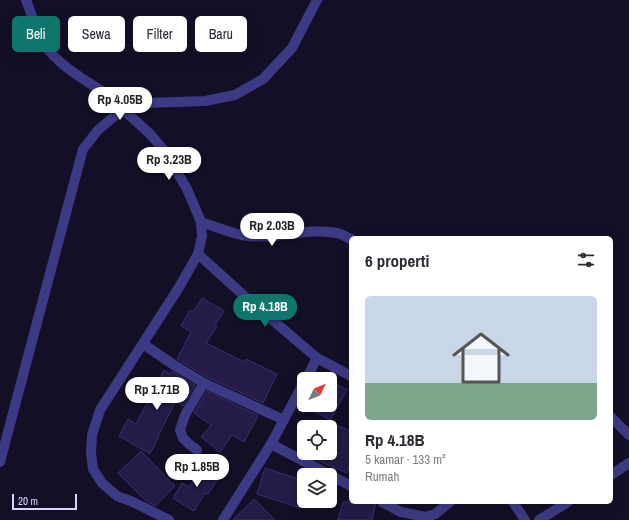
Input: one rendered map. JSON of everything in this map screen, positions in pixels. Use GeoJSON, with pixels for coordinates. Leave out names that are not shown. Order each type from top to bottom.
{"type":"FeatureCollection","features":[{"type":"Feature","properties":{"kind":"street"},"geometry":{"type":"LineString","coordinates":[[26,0],[35,27],[42,42],[52,54],[74,73],[105,93],[149,133],[164,150],[186,189],[201,222],[202,236],[198,254],[178,289],[100,410],[92,435],[91,453],[93,469],[102,483],[116,496],[133,502],[169,520]]}},
{"type":"Feature","properties":{"kind":"street"},"geometry":{"type":"LineString","coordinates":[[0,462],[83,150],[98,130],[116,115],[146,103],[205,100],[235,96],[263,79],[292,48],[317,0]]}},
{"type":"Feature","properties":{"kind":"street"},"geometry":{"type":"LineString","coordinates":[[201,222],[248,236],[325,231],[349,238]]}},
{"type":"Feature","properties":{"kind":"street"},"geometry":{"type":"LineString","coordinates":[[198,254],[317,358],[349,375]]}},
{"type":"Feature","properties":{"kind":"street"},"geometry":{"type":"LineString","coordinates":[[143,344],[174,366],[204,383],[284,420]]}},
{"type":"Feature","properties":{"kind":"street"},"geometry":{"type":"LineString","coordinates":[[310,372],[317,358]]}},
{"type":"Feature","properties":{"kind":"street"},"geometry":{"type":"LineString","coordinates":[[197,450],[183,438],[180,430],[185,415],[204,383]]}},
{"type":"Feature","properties":{"kind":"street"},"geometry":{"type":"LineString","coordinates":[[223,520],[271,444],[297,395]]}},
{"type":"Feature","properties":{"kind":"street"},"geometry":{"type":"LineString","coordinates":[[613,419],[629,435]]}},
{"type":"Feature","properties":{"kind":"street"},"geometry":{"type":"LineString","coordinates":[[271,444],[317,468]]}},
{"type":"Feature","properties":{"kind":"street"},"geometry":{"type":"LineString","coordinates":[[613,474],[629,463]]}},
{"type":"Feature","properties":{"kind":"street"},"geometry":{"type":"LineString","coordinates":[[337,479],[349,485]]}},
{"type":"Feature","properties":{"kind":"street"},"geometry":{"type":"LineString","coordinates":[[385,504],[400,516],[426,517],[435,514],[448,504]]}},
{"type":"Feature","properties":{"kind":"street"},"geometry":{"type":"LineString","coordinates":[[514,504],[525,520]]}},
{"type":"Feature","properties":{"kind":"street"},"geometry":{"type":"LineString","coordinates":[[539,520],[565,504]]}},
{"type":"Feature","properties":{"kind":"building"},"geometry":{"type":"Polygon","coordinates":[[[202,298],[224,311],[215,325],[217,326],[206,343],[244,362],[246,359],[277,374],[263,403],[207,377],[177,359],[191,332],[181,326],[190,310],[193,312],[202,298]]]}},
{"type":"Feature","properties":{"kind":"building"},"geometry":{"type":"Polygon","coordinates":[[[164,370],[170,374],[172,371],[195,385],[183,406],[176,401],[150,454],[119,436],[128,419],[136,424],[164,370]]]}},
{"type":"Feature","properties":{"kind":"building"},"geometry":{"type":"Polygon","coordinates":[[[337,384],[347,390],[337,408],[337,384]]]}},
{"type":"Feature","properties":{"kind":"building"},"geometry":{"type":"Polygon","coordinates":[[[207,391],[258,416],[244,442],[232,435],[220,452],[201,437],[211,425],[194,413],[207,391]]]}},
{"type":"Feature","properties":{"kind":"building"},"geometry":{"type":"Polygon","coordinates":[[[316,412],[335,412],[330,420],[316,412]]]}},
{"type":"Feature","properties":{"kind":"building"},"geometry":{"type":"Polygon","coordinates":[[[337,425],[349,430],[349,468],[347,473],[317,460],[337,460],[337,425]]]}},
{"type":"Feature","properties":{"kind":"building"},"geometry":{"type":"Polygon","coordinates":[[[141,451],[175,486],[155,506],[146,501],[118,473],[141,451]]]}},
{"type":"Feature","properties":{"kind":"building"},"geometry":{"type":"Polygon","coordinates":[[[204,463],[221,474],[208,494],[205,493],[194,511],[173,498],[182,483],[189,487],[204,463]]]}},
{"type":"Feature","properties":{"kind":"building"},"geometry":{"type":"Polygon","coordinates":[[[265,468],[297,479],[297,507],[257,494],[265,468]]]}},
{"type":"Feature","properties":{"kind":"building"},"geometry":{"type":"Polygon","coordinates":[[[254,499],[275,520],[233,520],[254,499]]]}},
{"type":"Feature","properties":{"kind":"building"},"geometry":{"type":"Polygon","coordinates":[[[343,502],[349,502],[349,504],[376,504],[372,520],[338,520],[343,502]]]}}]}
